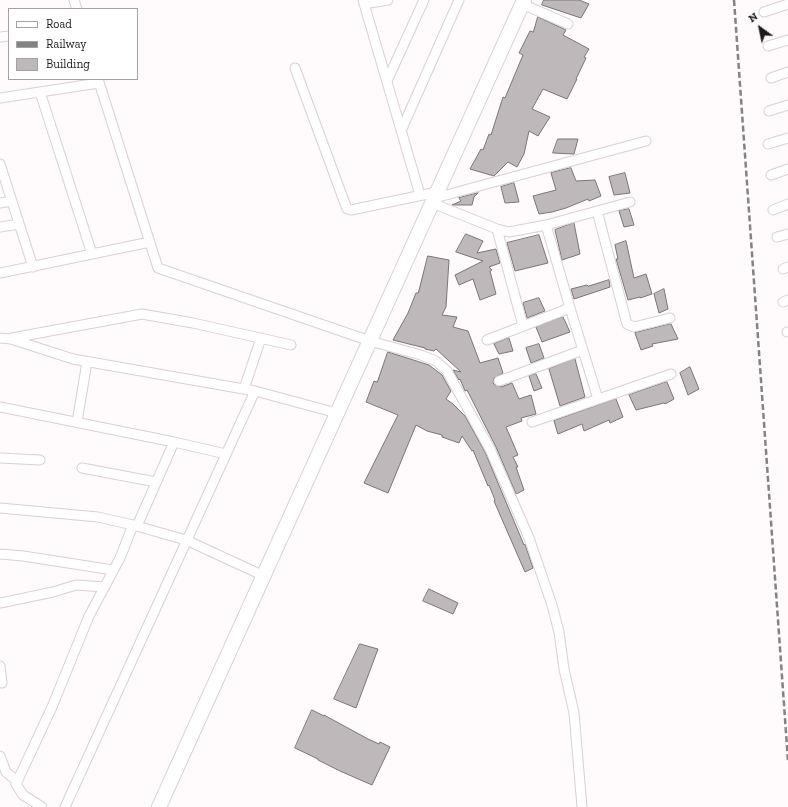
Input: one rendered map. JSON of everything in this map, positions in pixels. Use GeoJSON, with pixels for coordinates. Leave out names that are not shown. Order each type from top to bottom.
{"type":"FeatureCollection","features":[{"type":"Feature","properties":{"kind":"highway"},"geometry":{"type":"LineString","coordinates":[[160,807],[523,2]]}},
{"type":"Feature","properties":{"kind":"street"},"geometry":{"type":"LineString","coordinates":[[388,0],[364,2],[420,195]]}},
{"type":"Feature","properties":{"kind":"street"},"geometry":{"type":"LineString","coordinates":[[387,82],[424,0]]}},
{"type":"Feature","properties":{"kind":"street"},"geometry":{"type":"LineString","coordinates":[[401,131],[459,0]]}},
{"type":"Feature","properties":{"kind":"street"},"geometry":{"type":"LineString","coordinates":[[523,2],[568,24]]}},
{"type":"Feature","properties":{"kind":"street"},"geometry":{"type":"LineString","coordinates":[[764,12],[788,4]]}},
{"type":"Feature","properties":{"kind":"street"},"geometry":{"type":"LineString","coordinates":[[768,46],[788,40]]}},
{"type":"Feature","properties":{"kind":"street"},"geometry":{"type":"LineString","coordinates":[[295,68],[347,210],[420,195],[435,198],[497,229],[515,232],[630,202]]}},
{"type":"Feature","properties":{"kind":"street"},"geometry":{"type":"LineString","coordinates":[[771,78],[788,72]]}},
{"type":"Feature","properties":{"kind":"street"},"geometry":{"type":"LineString","coordinates":[[0,98],[98,81],[158,268],[370,341],[421,355],[436,361],[447,372],[490,449],[529,538],[552,605],[559,632],[564,669],[574,712],[582,807]]}},
{"type":"Feature","properties":{"kind":"street"},"geometry":{"type":"LineString","coordinates":[[40,92],[92,254]]}},
{"type":"Feature","properties":{"kind":"street"},"geometry":{"type":"LineString","coordinates":[[769,111],[788,105]]}},
{"type":"Feature","properties":{"kind":"street"},"geometry":{"type":"LineString","coordinates":[[768,144],[788,138]]}},
{"type":"Feature","properties":{"kind":"street"},"geometry":{"type":"LineString","coordinates":[[435,198],[646,141]]}},
{"type":"Feature","properties":{"kind":"street"},"geometry":{"type":"LineString","coordinates":[[0,164],[33,267]]}},
{"type":"Feature","properties":{"kind":"street"},"geometry":{"type":"LineString","coordinates":[[771,175],[788,169]]}},
{"type":"Feature","properties":{"kind":"street"},"geometry":{"type":"LineString","coordinates":[[0,203],[12,202]]}},
{"type":"Feature","properties":{"kind":"street"},"geometry":{"type":"LineString","coordinates":[[773,210],[788,204]]}},
{"type":"Feature","properties":{"kind":"street"},"geometry":{"type":"LineString","coordinates":[[597,211],[627,324],[634,328],[670,318]]}},
{"type":"Feature","properties":{"kind":"street"},"geometry":{"type":"LineString","coordinates":[[0,227],[19,224]]}},
{"type":"Feature","properties":{"kind":"street"},"geometry":{"type":"LineString","coordinates":[[546,225],[598,399]]}},
{"type":"Feature","properties":{"kind":"street"},"geometry":{"type":"LineString","coordinates":[[497,229],[523,326]]}},
{"type":"Feature","properties":{"kind":"street"},"geometry":{"type":"LineString","coordinates":[[777,237],[788,234]]}},
{"type":"Feature","properties":{"kind":"street"},"geometry":{"type":"LineString","coordinates":[[0,273],[150,242]]}},
{"type":"Feature","properties":{"kind":"street"},"geometry":{"type":"LineString","coordinates":[[487,340],[570,308]]}},
{"type":"Feature","properties":{"kind":"street"},"geometry":{"type":"LineString","coordinates":[[0,338],[11,338],[142,314],[193,323],[291,345]]}},
{"type":"Feature","properties":{"kind":"street"},"geometry":{"type":"LineString","coordinates":[[11,338],[72,360],[255,391],[337,413]]}},
{"type":"Feature","properties":{"kind":"street"},"geometry":{"type":"LineString","coordinates":[[244,389],[261,338]]}},
{"type":"Feature","properties":{"kind":"street"},"geometry":{"type":"LineString","coordinates":[[499,381],[583,350]]}},
{"type":"Feature","properties":{"kind":"street"},"geometry":{"type":"LineString","coordinates":[[77,422],[88,362]]}},
{"type":"Feature","properties":{"kind":"street"},"geometry":{"type":"LineString","coordinates":[[532,422],[671,374]]}},
{"type":"Feature","properties":{"kind":"street"},"geometry":{"type":"LineString","coordinates":[[65,807],[255,391]]}},
{"type":"Feature","properties":{"kind":"street"},"geometry":{"type":"LineString","coordinates":[[0,407],[226,454]]}},
{"type":"Feature","properties":{"kind":"street"},"geometry":{"type":"LineString","coordinates":[[42,807],[23,795],[16,784],[17,781],[52,706],[88,620],[174,442]]}},
{"type":"Feature","properties":{"kind":"street"},"geometry":{"type":"LineString","coordinates":[[0,458],[40,460]]}},
{"type":"Feature","properties":{"kind":"street"},"geometry":{"type":"LineString","coordinates":[[82,468],[156,482]]}},
{"type":"Feature","properties":{"kind":"street"},"geometry":{"type":"LineString","coordinates":[[0,508],[98,517],[135,525],[186,540],[264,576]]}},
{"type":"Feature","properties":{"kind":"street"},"geometry":{"type":"LineString","coordinates":[[0,554],[23,556],[113,570]]}},
{"type":"Feature","properties":{"kind":"street"},"geometry":{"type":"LineString","coordinates":[[0,603],[53,592],[76,585],[104,587]]}},
{"type":"Feature","properties":{"kind":"street"},"geometry":{"type":"LineString","coordinates":[[0,666],[2,683]]}},
{"type":"Feature","properties":{"kind":"street"},"geometry":{"type":"LineString","coordinates":[[0,756],[5,770],[17,781]]}},
{"type":"Feature","properties":{"kind":"street"},"geometry":{"type":"LineString","coordinates":[[0,779],[9,775]]}},
{"type":"Feature","properties":{"kind":"building"},"geometry":{"type":"Polygon","coordinates":[[[544,0],[579,0],[589,4],[581,18],[542,5],[544,0]]]}},
{"type":"Feature","properties":{"kind":"building"},"geometry":{"type":"Polygon","coordinates":[[[538,17],[566,30],[563,35],[589,49],[584,57],[586,58],[577,79],[567,99],[543,89],[532,109],[550,117],[538,136],[529,131],[524,154],[517,167],[508,162],[494,176],[470,169],[481,149],[483,150],[489,134],[491,135],[503,97],[505,98],[523,55],[519,53],[530,31],[533,32],[538,17]]]}},
{"type":"Feature","properties":{"kind":"building"},"geometry":{"type":"Polygon","coordinates":[[[558,139],[578,139],[574,154],[553,153],[558,139]]]}},
{"type":"Feature","properties":{"kind":"building"},"geometry":{"type":"Polygon","coordinates":[[[571,168],[576,181],[595,180],[601,196],[589,201],[588,199],[566,208],[539,214],[533,196],[556,190],[551,173],[571,168]]]}},
{"type":"Feature","properties":{"kind":"building"},"geometry":{"type":"Polygon","coordinates":[[[625,173],[630,193],[614,195],[609,177],[625,173]]]}},
{"type":"Feature","properties":{"kind":"building"},"geometry":{"type":"Polygon","coordinates":[[[514,183],[519,202],[505,203],[501,187],[514,183]]]}},
{"type":"Feature","properties":{"kind":"building"},"geometry":{"type":"Polygon","coordinates":[[[478,193],[474,197],[472,205],[452,205],[461,201],[459,198],[478,193]]]}},
{"type":"Feature","properties":{"kind":"building"},"geometry":{"type":"Polygon","coordinates":[[[629,209],[634,225],[624,227],[619,211],[629,209]]]}},
{"type":"Feature","properties":{"kind":"building"},"geometry":{"type":"Polygon","coordinates":[[[574,223],[580,254],[562,260],[555,230],[574,223]]]}},
{"type":"Feature","properties":{"kind":"building"},"geometry":{"type":"Polygon","coordinates":[[[466,234],[483,241],[477,253],[496,249],[500,263],[489,267],[492,270],[490,271],[496,294],[480,300],[473,279],[459,285],[455,275],[483,261],[456,252],[466,234]]]}},
{"type":"Feature","properties":{"kind":"building"},"geometry":{"type":"Polygon","coordinates":[[[539,235],[548,263],[515,271],[507,243],[539,235]]]}},
{"type":"Feature","properties":{"kind":"building"},"geometry":{"type":"Polygon","coordinates":[[[626,241],[634,278],[646,274],[652,294],[628,300],[616,259],[618,259],[615,245],[626,241]]]}},
{"type":"Feature","properties":{"kind":"building"},"geometry":{"type":"Polygon","coordinates":[[[428,256],[449,260],[446,307],[442,315],[457,317],[453,327],[468,331],[480,363],[498,358],[503,373],[494,378],[493,383],[495,385],[501,387],[512,383],[519,399],[531,395],[536,414],[521,418],[522,421],[506,427],[518,455],[513,457],[518,467],[516,467],[524,490],[516,494],[496,447],[467,390],[465,391],[460,379],[459,380],[453,370],[461,372],[436,349],[434,351],[393,340],[408,313],[416,293],[418,293],[428,256]]]}},
{"type":"Feature","properties":{"kind":"building"},"geometry":{"type":"Polygon","coordinates":[[[609,280],[610,287],[574,299],[571,289],[609,280]]]}},
{"type":"Feature","properties":{"kind":"building"},"geometry":{"type":"Polygon","coordinates":[[[664,289],[668,309],[659,313],[654,294],[664,289]]]}},
{"type":"Feature","properties":{"kind":"building"},"geometry":{"type":"Polygon","coordinates":[[[539,298],[545,311],[527,318],[523,303],[539,298]]]}},
{"type":"Feature","properties":{"kind":"building"},"geometry":{"type":"Polygon","coordinates":[[[563,317],[570,332],[542,342],[536,327],[563,317]]]}},
{"type":"Feature","properties":{"kind":"building"},"geometry":{"type":"Polygon","coordinates":[[[671,324],[678,339],[652,344],[653,346],[641,350],[635,333],[671,324]]]}},
{"type":"Feature","properties":{"kind":"building"},"geometry":{"type":"Polygon","coordinates":[[[509,338],[513,351],[499,354],[494,344],[509,338]]]}},
{"type":"Feature","properties":{"kind":"building"},"geometry":{"type":"Polygon","coordinates":[[[539,344],[544,358],[531,363],[526,348],[539,344]]]}},
{"type":"Feature","properties":{"kind":"building"},"geometry":{"type":"Polygon","coordinates":[[[388,352],[429,365],[442,375],[451,391],[446,399],[465,416],[485,452],[524,545],[525,544],[533,568],[525,572],[473,450],[472,451],[462,436],[459,443],[442,437],[442,435],[427,431],[416,425],[388,493],[364,483],[398,415],[366,402],[374,381],[377,382],[388,352]]]}},
{"type":"Feature","properties":{"kind":"building"},"geometry":{"type":"Polygon","coordinates":[[[575,359],[585,397],[560,406],[549,369],[575,359]]]}},
{"type":"Feature","properties":{"kind":"building"},"geometry":{"type":"Polygon","coordinates":[[[690,367],[699,389],[688,395],[680,373],[690,367]]]}},
{"type":"Feature","properties":{"kind":"building"},"geometry":{"type":"Polygon","coordinates":[[[536,374],[542,388],[534,391],[529,376],[536,374]]]}},
{"type":"Feature","properties":{"kind":"building"},"geometry":{"type":"Polygon","coordinates":[[[667,382],[674,399],[665,404],[636,410],[629,395],[667,382]]]}},
{"type":"Feature","properties":{"kind":"building"},"geometry":{"type":"Polygon","coordinates":[[[616,399],[623,417],[610,423],[609,420],[584,431],[582,424],[558,434],[554,421],[616,399]]]}},
{"type":"Feature","properties":{"kind":"building"},"geometry":{"type":"Polygon","coordinates":[[[429,589],[458,603],[453,614],[423,601],[429,589]]]}},
{"type":"Feature","properties":{"kind":"building"},"geometry":{"type":"Polygon","coordinates":[[[360,644],[378,649],[356,708],[334,699],[360,644]]]}},
{"type":"Feature","properties":{"kind":"building"},"geometry":{"type":"Polygon","coordinates":[[[312,710],[368,739],[379,744],[380,742],[390,747],[372,785],[340,771],[295,748],[312,710]]]}},
{"type":"Feature","properties":{"kind":"railway"},"geometry":{"type":"LineString","coordinates":[[734,0],[788,761]]}}]}
